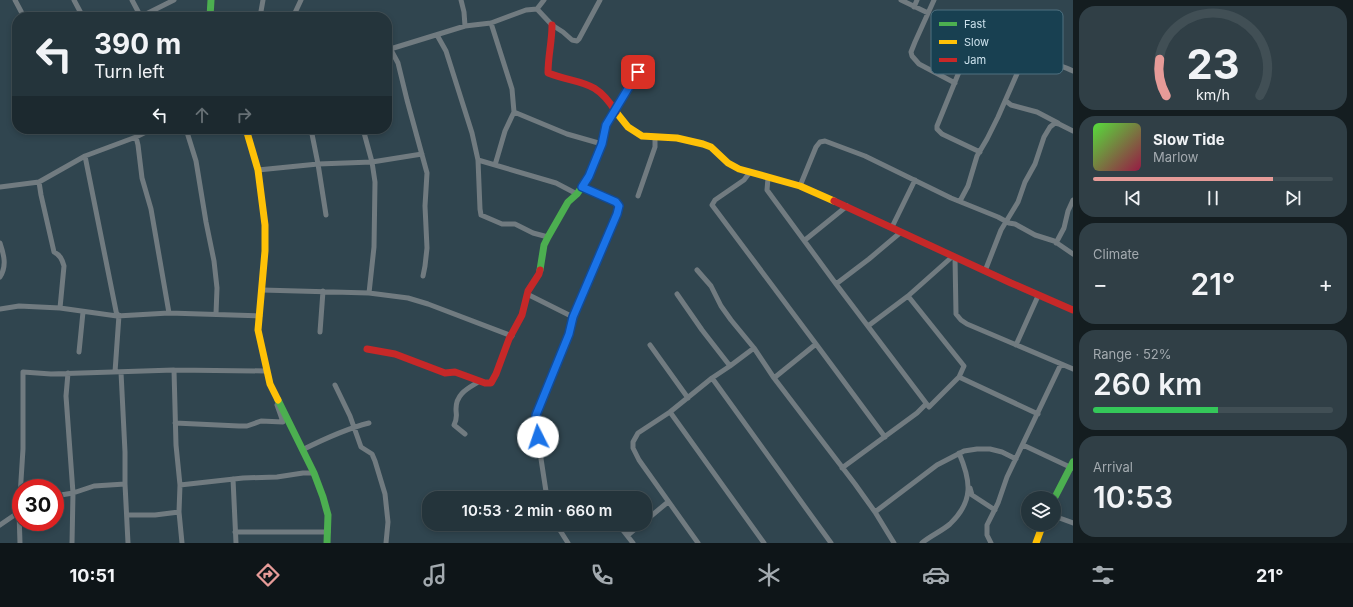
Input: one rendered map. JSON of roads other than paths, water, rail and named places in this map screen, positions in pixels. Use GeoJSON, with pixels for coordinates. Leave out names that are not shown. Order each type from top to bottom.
{"type":"FeatureCollection","features":[{"type":"Feature","properties":{"kind":"street"},"geometry":{"type":"LineString","coordinates":[[15,0],[21,12]]}},
{"type":"Feature","properties":{"kind":"street"},"geometry":{"type":"LineString","coordinates":[[74,0],[80,12]]}},
{"type":"Feature","properties":{"kind":"street"},"geometry":{"type":"LineString","coordinates":[[132,0],[138,12]]}},
{"type":"Feature","properties":{"kind":"street"},"geometry":{"type":"LineString","coordinates":[[150,12],[174,0]]}},
{"type":"Feature","properties":{"kind":"street"},"geometry":{"type":"LineString","coordinates":[[210,12],[211,0]]}},
{"type":"Feature","properties":{"kind":"street"},"geometry":{"type":"LineString","coordinates":[[261,12],[263,0]]}},
{"type":"Feature","properties":{"kind":"street"},"geometry":{"type":"LineString","coordinates":[[296,12],[301,0]]}},
{"type":"Feature","properties":{"kind":"street"},"geometry":{"type":"LineString","coordinates":[[461,0],[465,26]]}},
{"type":"Feature","properties":{"kind":"street"},"geometry":{"type":"LineString","coordinates":[[392,49],[465,26],[491,23],[526,10],[537,9],[544,0]]}},
{"type":"Feature","properties":{"kind":"street"},"geometry":{"type":"LineString","coordinates":[[537,9],[552,25],[572,40],[577,41],[600,0]]}},
{"type":"Feature","properties":{"kind":"street"},"geometry":{"type":"LineString","coordinates":[[901,0],[928,13]]}},
{"type":"Feature","properties":{"kind":"street"},"geometry":{"type":"LineString","coordinates":[[914,7],[917,0]]}},
{"type":"Feature","properties":{"kind":"street"},"geometry":{"type":"LineString","coordinates":[[931,70],[919,64],[912,56],[911,52],[934,0]]}},
{"type":"Feature","properties":{"kind":"street"},"geometry":{"type":"LineString","coordinates":[[491,23],[512,90],[514,112],[505,132],[495,165]]}},
{"type":"Feature","properties":{"kind":"street"},"geometry":{"type":"LineString","coordinates":[[552,25],[552,41],[548,58],[548,73],[590,85],[597,89],[606,96],[625,125],[631,130],[642,136],[677,138],[694,141],[710,147],[731,165],[768,178],[800,186],[847,206],[1038,296],[1073,310]]}},
{"type":"Feature","properties":{"kind":"street"},"geometry":{"type":"LineString","coordinates":[[437,35],[446,51],[472,133],[478,160],[481,215],[502,224],[515,224],[533,233],[548,237]]}},
{"type":"Feature","properties":{"kind":"street"},"geometry":{"type":"LineString","coordinates":[[392,54],[398,63],[406,100],[427,172],[425,206],[427,248],[423,276]]}},
{"type":"Feature","properties":{"kind":"street"},"geometry":{"type":"LineString","coordinates":[[368,349],[395,354],[445,373],[455,372],[485,383],[491,383],[496,374],[509,339],[512,336],[522,315],[527,294],[539,274],[544,245],[568,202],[577,194],[589,176],[602,144],[606,125],[646,61]]}},
{"type":"Feature","properties":{"kind":"street"},"geometry":{"type":"LineString","coordinates":[[1063,67],[1073,72]]}},
{"type":"Feature","properties":{"kind":"street"},"geometry":{"type":"LineString","coordinates":[[938,74],[955,83]]}},
{"type":"Feature","properties":{"kind":"street"},"geometry":{"type":"LineString","coordinates":[[958,74],[938,122],[937,129],[942,134],[980,152]]}},
{"type":"Feature","properties":{"kind":"street"},"geometry":{"type":"LineString","coordinates":[[960,202],[968,186],[976,156],[988,139],[1017,74]]}},
{"type":"Feature","properties":{"kind":"street"},"geometry":{"type":"LineString","coordinates":[[1006,101],[1011,105],[1037,112],[1073,131]]}},
{"type":"Feature","properties":{"kind":"street"},"geometry":{"type":"LineString","coordinates":[[514,112],[567,134],[602,144]]}},
{"type":"Feature","properties":{"kind":"street"},"geometry":{"type":"LineString","coordinates":[[985,271],[1006,222],[1018,202],[1025,182],[1035,164],[1044,137],[1050,127],[1055,124],[1059,124]]}},
{"type":"Feature","properties":{"kind":"street"},"geometry":{"type":"LineString","coordinates":[[0,187],[39,182],[85,156],[142,134]]}},
{"type":"Feature","properties":{"kind":"street"},"geometry":{"type":"LineString","coordinates":[[188,134],[196,161],[214,261],[217,288],[216,314]]}},
{"type":"Feature","properties":{"kind":"street"},"geometry":{"type":"LineString","coordinates":[[176,423],[247,426],[261,421],[283,422],[270,384],[258,330],[265,251],[265,225],[258,170],[247,134]]}},
{"type":"Feature","properties":{"kind":"street"},"geometry":{"type":"LineString","coordinates":[[312,134],[326,215]]}},
{"type":"Feature","properties":{"kind":"street"},"geometry":{"type":"LineString","coordinates":[[364,134],[372,162],[375,182],[374,247],[369,293]]}},
{"type":"Feature","properties":{"kind":"street"},"geometry":{"type":"LineString","coordinates":[[136,137],[142,178],[151,209],[169,313]]}},
{"type":"Feature","properties":{"kind":"street"},"geometry":{"type":"LineString","coordinates":[[638,196],[655,147],[656,138]]}},
{"type":"Feature","properties":{"kind":"street"},"geometry":{"type":"LineString","coordinates":[[800,186],[816,147],[820,142],[825,141],[865,156],[960,202],[1006,222],[1015,224],[1035,235],[1056,243],[1073,254]]}},
{"type":"Feature","properties":{"kind":"street"},"geometry":{"type":"LineString","coordinates":[[258,170],[318,164],[372,162],[422,154]]}},
{"type":"Feature","properties":{"kind":"street"},"geometry":{"type":"LineString","coordinates":[[85,156],[118,315],[115,372]]}},
{"type":"Feature","properties":{"kind":"street"},"geometry":{"type":"LineString","coordinates":[[478,160],[556,183],[577,194]]}},
{"type":"Feature","properties":{"kind":"street"},"geometry":{"type":"LineString","coordinates":[[750,172],[744,180],[713,202],[712,206],[885,437]]}},
{"type":"Feature","properties":{"kind":"street"},"geometry":{"type":"LineString","coordinates":[[768,178],[767,190],[929,407],[959,377],[964,366],[908,296]]}},
{"type":"Feature","properties":{"kind":"street"},"geometry":{"type":"LineString","coordinates":[[892,227],[915,180]]}},
{"type":"Feature","properties":{"kind":"street"},"geometry":{"type":"LineString","coordinates":[[39,182],[54,252],[59,255],[64,266],[60,308]]}},
{"type":"Feature","properties":{"kind":"street"},"geometry":{"type":"LineString","coordinates":[[546,491],[536,426],[536,415],[569,334],[573,317],[617,214],[619,206],[616,202],[582,187]]}},
{"type":"Feature","properties":{"kind":"street"},"geometry":{"type":"LineString","coordinates":[[1056,243],[1064,228],[1068,211],[1073,200]]}},
{"type":"Feature","properties":{"kind":"street"},"geometry":{"type":"LineString","coordinates":[[805,240],[847,206]]}},
{"type":"Feature","properties":{"kind":"street"},"geometry":{"type":"LineString","coordinates":[[836,284],[901,232]]}},
{"type":"Feature","properties":{"kind":"street"},"geometry":{"type":"LineString","coordinates":[[0,245],[5,263],[4,272],[0,277]]}},
{"type":"Feature","properties":{"kind":"street"},"geometry":{"type":"LineString","coordinates":[[868,326],[908,296],[954,257]]}},
{"type":"Feature","properties":{"kind":"street"},"geometry":{"type":"LineString","coordinates":[[954,257],[956,314],[961,320],[967,324],[1073,369]]}},
{"type":"Feature","properties":{"kind":"street"},"geometry":{"type":"LineString","coordinates":[[697,270],[711,286],[721,306],[731,320],[754,348],[774,378],[875,512],[894,543]]}},
{"type":"Feature","properties":{"kind":"street"},"geometry":{"type":"LineString","coordinates":[[262,290],[369,293],[408,298],[512,336]]}},
{"type":"Feature","properties":{"kind":"street"},"geometry":{"type":"LineString","coordinates":[[320,332],[323,291]]}},
{"type":"Feature","properties":{"kind":"street"},"geometry":{"type":"LineString","coordinates":[[527,294],[573,317]]}},
{"type":"Feature","properties":{"kind":"street"},"geometry":{"type":"LineString","coordinates":[[677,294],[702,330],[730,366]]}},
{"type":"Feature","properties":{"kind":"street"},"geometry":{"type":"LineString","coordinates":[[1016,345],[1038,296]]}},
{"type":"Feature","properties":{"kind":"street"},"geometry":{"type":"LineString","coordinates":[[0,309],[19,306],[60,308],[83,312],[118,315],[169,313],[260,316]]}},
{"type":"Feature","properties":{"kind":"street"},"geometry":{"type":"LineString","coordinates":[[79,352],[83,312]]}},
{"type":"Feature","properties":{"kind":"street"},"geometry":{"type":"LineString","coordinates":[[774,378],[816,344]]}},
{"type":"Feature","properties":{"kind":"street"},"geometry":{"type":"LineString","coordinates":[[650,345],[688,398]]}},
{"type":"Feature","properties":{"kind":"street"},"geometry":{"type":"LineString","coordinates":[[698,543],[639,460],[633,448],[633,442],[638,434],[670,412],[712,378],[754,348]]}},
{"type":"Feature","properties":{"kind":"street"},"geometry":{"type":"LineString","coordinates":[[991,543],[986,530],[987,525],[995,510],[1007,477],[1061,364]]}},
{"type":"Feature","properties":{"kind":"street"},"geometry":{"type":"LineString","coordinates":[[21,479],[23,372],[68,373],[174,370],[267,371]]}},
{"type":"Feature","properties":{"kind":"street"},"geometry":{"type":"LineString","coordinates":[[174,370],[176,445],[180,485],[179,512],[182,543]]}},
{"type":"Feature","properties":{"kind":"street"},"geometry":{"type":"LineString","coordinates":[[122,372],[128,543]]}},
{"type":"Feature","properties":{"kind":"street"},"geometry":{"type":"LineString","coordinates":[[68,373],[66,396],[73,493],[72,543]]}},
{"type":"Feature","properties":{"kind":"street"},"geometry":{"type":"LineString","coordinates":[[959,377],[1038,414]]}},
{"type":"Feature","properties":{"kind":"street"},"geometry":{"type":"LineString","coordinates":[[712,378],[831,543]]}},
{"type":"Feature","properties":{"kind":"street"},"geometry":{"type":"LineString","coordinates":[[465,434],[454,425],[457,418],[456,405],[458,399],[465,390],[480,381]]}},
{"type":"Feature","properties":{"kind":"street"},"geometry":{"type":"LineString","coordinates":[[270,384],[314,472],[324,497],[328,514],[327,543]]}},
{"type":"Feature","properties":{"kind":"street"},"geometry":{"type":"LineString","coordinates":[[335,385],[350,416],[361,447],[374,457],[383,487],[388,522],[386,543]]}},
{"type":"Feature","properties":{"kind":"street"},"geometry":{"type":"LineString","coordinates":[[842,468],[917,413],[926,404]]}},
{"type":"Feature","properties":{"kind":"street"},"geometry":{"type":"LineString","coordinates":[[670,412],[764,543]]}},
{"type":"Feature","properties":{"kind":"street"},"geometry":{"type":"LineString","coordinates":[[302,450],[325,438],[353,427],[369,423]]}},
{"type":"Feature","properties":{"kind":"street"},"geometry":{"type":"LineString","coordinates":[[1023,445],[1072,466],[1058,491]]}},
{"type":"Feature","properties":{"kind":"street"},"geometry":{"type":"LineString","coordinates":[[875,512],[937,465],[964,451],[977,448],[990,449],[1002,452],[1016,459]]}},
{"type":"Feature","properties":{"kind":"street"},"geometry":{"type":"LineString","coordinates":[[959,454],[966,469],[969,488],[972,495],[995,510]]}},
{"type":"Feature","properties":{"kind":"street"},"geometry":{"type":"LineString","coordinates":[[180,485],[233,479],[277,477],[314,472]]}},
{"type":"Feature","properties":{"kind":"street"},"geometry":{"type":"LineString","coordinates":[[233,479],[236,543]]}},
{"type":"Feature","properties":{"kind":"street"},"geometry":{"type":"LineString","coordinates":[[64,494],[94,486],[125,484]]}},
{"type":"Feature","properties":{"kind":"street"},"geometry":{"type":"LineString","coordinates":[[922,543],[950,524],[963,508],[969,488]]}},
{"type":"Feature","properties":{"kind":"street"},"geometry":{"type":"LineString","coordinates":[[652,515],[668,502]]}},
{"type":"Feature","properties":{"kind":"street"},"geometry":{"type":"LineString","coordinates":[[127,515],[155,515],[179,512]]}},
{"type":"Feature","properties":{"kind":"street"},"geometry":{"type":"LineString","coordinates":[[0,525],[12,517]]}},
{"type":"Feature","properties":{"kind":"street"},"geometry":{"type":"LineString","coordinates":[[1061,519],[1073,523]]}},
{"type":"Feature","properties":{"kind":"street"},"geometry":{"type":"LineString","coordinates":[[20,531],[20,543]]}},
{"type":"Feature","properties":{"kind":"street"},"geometry":{"type":"LineString","coordinates":[[560,531],[568,543]]}},
{"type":"Feature","properties":{"kind":"street"},"geometry":{"type":"LineString","coordinates":[[624,531],[633,543]]}},
{"type":"Feature","properties":{"kind":"street"},"geometry":{"type":"LineString","coordinates":[[628,535],[633,531]]}},
{"type":"Feature","properties":{"kind":"street"},"geometry":{"type":"LineString","coordinates":[[1036,543],[1040,531]]}},
{"type":"Feature","properties":{"kind":"street"},"geometry":{"type":"LineString","coordinates":[[235,532],[328,532]]}}]}
